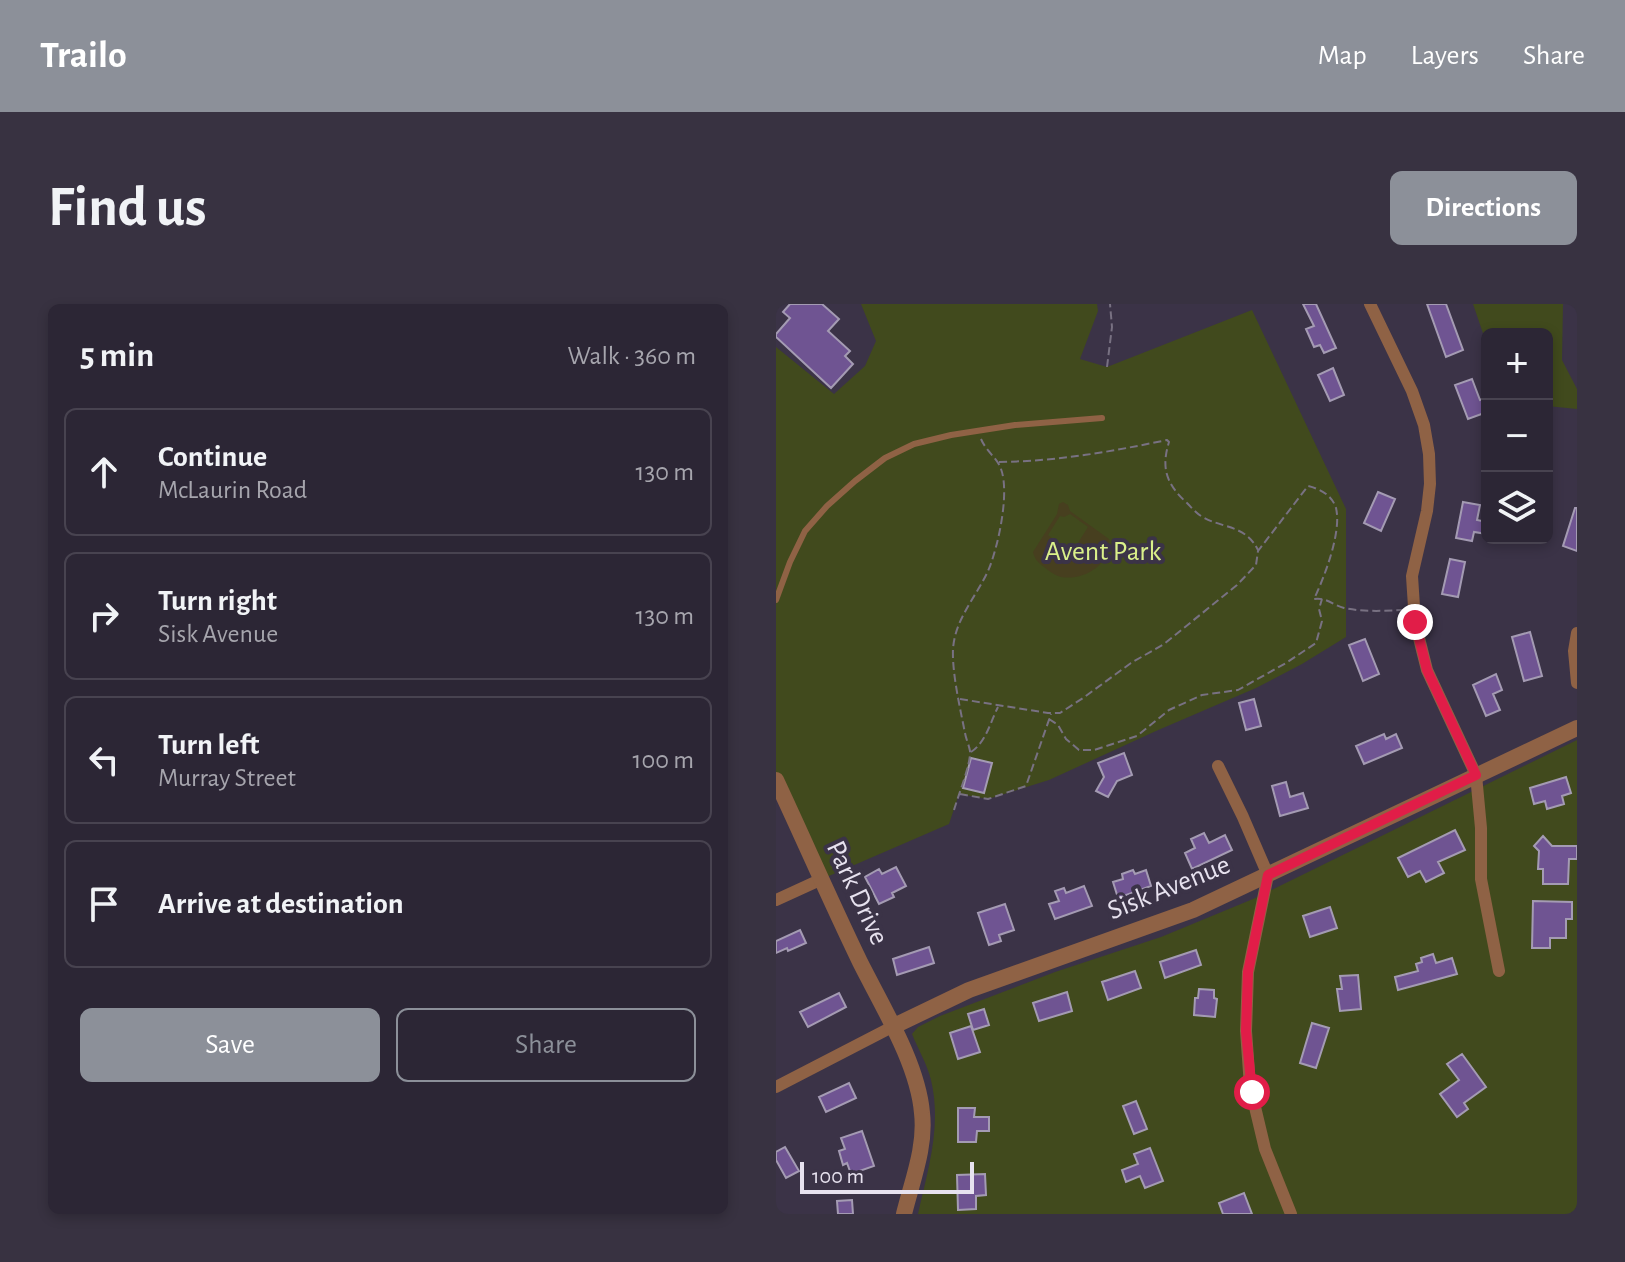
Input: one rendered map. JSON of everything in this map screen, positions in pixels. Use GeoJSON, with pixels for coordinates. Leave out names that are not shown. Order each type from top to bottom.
{"type":"FeatureCollection","features":[{"type":"Feature","properties":{"kind":"street"},"geometry":{"type":"LineString","coordinates":[[1370,304],[1412,391],[1424,425],[1430,484],[1412,576],[1415,622],[1427,670],[1476,775],[1481,828],[1481,879],[1499,971]]}},
{"type":"Feature","properties":{"kind":"street"},"geometry":{"type":"LineString","coordinates":[[1577,633],[1574,651],[1577,683]]}},
{"type":"Feature","properties":{"kind":"street","name":"Sisk Avenue"},"geometry":{"type":"LineString","coordinates":[[776,1087],[969,990],[1193,910],[1577,728]]}},
{"type":"Feature","properties":{"kind":"street"},"geometry":{"type":"LineString","coordinates":[[1218,766],[1268,875],[1248,972],[1246,1031],[1250,1086],[1265,1149],[1291,1214]]}},
{"type":"Feature","properties":{"kind":"street","name":"Park Drive"},"geometry":{"type":"LineString","coordinates":[[776,780],[917,1084],[922,1136],[904,1214]]}},
{"type":"Feature","properties":{"kind":"street"},"geometry":{"type":"LineString","coordinates":[[776,900],[822,879]]}},
{"type":"Feature","properties":{"kind":"lane"},"geometry":{"type":"LineString","coordinates":[[776,600],[805,531],[827,506],[885,458],[914,444],[977,431],[1102,418]]}},
{"type":"Feature","properties":{"kind":"path"},"geometry":{"type":"LineString","coordinates":[[1107,367],[1112,327],[1110,304]]}},
{"type":"Feature","properties":{"kind":"path"},"geometry":{"type":"LineString","coordinates":[[954,810],[970,753],[954,674],[953,647],[959,625],[987,571],[995,548],[1004,493],[1003,472],[987,452],[977,431]]}},
{"type":"Feature","properties":{"kind":"path"},"geometry":{"type":"LineString","coordinates":[[998,462],[1081,457],[1167,440],[1165,473],[1176,493],[1201,516],[1245,534],[1258,551]]}},
{"type":"Feature","properties":{"kind":"path"},"geometry":{"type":"LineString","coordinates":[[960,699],[1060,713],[1131,663],[1164,644],[1221,600],[1250,573],[1256,565],[1258,551],[1308,486],[1323,490],[1336,507],[1336,531],[1326,575],[1314,599],[1322,598],[1343,608],[1379,611],[1414,609]]}},
{"type":"Feature","properties":{"kind":"path"},"geometry":{"type":"LineString","coordinates":[[1049,719],[1079,750],[1094,750],[1137,736],[1169,710],[1202,695],[1238,690],[1316,643],[1322,621],[1319,609],[1322,598]]}},
{"type":"Feature","properties":{"kind":"path"},"geometry":{"type":"LineString","coordinates":[[970,753],[985,737],[999,705]]}},
{"type":"Feature","properties":{"kind":"path"},"geometry":{"type":"LineString","coordinates":[[958,794],[988,799],[1026,786],[1051,713]]}},
{"type":"Feature","properties":{"kind":"green space","name":"Avent Park"},"geometry":{"type":"Polygon","coordinates":[[[861,304],[1097,304],[1098,311],[1080,359],[1107,367],[1252,310],[1346,509],[1346,637],[1256,688],[1049,780],[988,799],[959,794],[949,824],[822,879],[776,772],[776,347],[834,394],[865,366],[876,341],[861,304]]]}},
{"type":"Feature","properties":{"kind":"green space"},"geometry":{"type":"Polygon","coordinates":[[[1473,304],[1563,304],[1562,360],[1577,389],[1577,409],[1553,407],[1553,328],[1481,328],[1473,304]]]}},
{"type":"Feature","properties":{"kind":"green space"},"geometry":{"type":"Polygon","coordinates":[[[1577,740],[1577,1214],[918,1214],[932,1147],[935,1114],[931,1080],[912,1034],[918,1027],[1055,972],[1161,937],[1253,899],[1577,740]]]}},
{"type":"Feature","properties":{"kind":"sand"},"geometry":{"type":"Polygon","coordinates":[[[1063,502],[1068,505],[1070,511],[1109,539],[1106,556],[1095,569],[1070,578],[1054,574],[1038,562],[1033,552],[1057,514],[1059,504],[1063,502]],[[1070,514],[1060,516],[1048,535],[1068,550],[1076,546],[1088,527],[1070,514]]]}},
{"type":"Feature","properties":{"kind":"building"},"geometry":{"type":"Polygon","coordinates":[[[790,304],[822,304],[839,319],[828,331],[850,351],[845,356],[853,364],[831,388],[776,337],[790,318],[783,312],[790,304]]]}},
{"type":"Feature","properties":{"kind":"building"},"geometry":{"type":"Polygon","coordinates":[[[1303,304],[1316,304],[1336,348],[1324,353],[1320,345],[1314,347],[1306,329],[1314,326],[1303,304]]]}},
{"type":"Feature","properties":{"kind":"building"},"geometry":{"type":"Polygon","coordinates":[[[1427,304],[1446,304],[1463,350],[1446,357],[1427,304]]]}},
{"type":"Feature","properties":{"kind":"building"},"geometry":{"type":"Polygon","coordinates":[[[1333,368],[1344,395],[1330,401],[1318,375],[1333,368]]]}},
{"type":"Feature","properties":{"kind":"building"},"geometry":{"type":"Polygon","coordinates":[[[1472,379],[1481,400],[1481,414],[1468,419],[1455,385],[1472,379]]]}},
{"type":"Feature","properties":{"kind":"building"},"geometry":{"type":"Polygon","coordinates":[[[1378,492],[1395,499],[1381,531],[1364,523],[1378,492]]]}},
{"type":"Feature","properties":{"kind":"building"},"geometry":{"type":"Polygon","coordinates":[[[1463,502],[1480,505],[1477,520],[1481,521],[1481,533],[1474,532],[1472,541],[1456,538],[1463,502]]]}},
{"type":"Feature","properties":{"kind":"building"},"geometry":{"type":"Polygon","coordinates":[[[1577,508],[1577,551],[1563,546],[1577,508]]]}},
{"type":"Feature","properties":{"kind":"building"},"geometry":{"type":"Polygon","coordinates":[[[1450,559],[1465,562],[1458,597],[1442,594],[1450,559]]]}},
{"type":"Feature","properties":{"kind":"building"},"geometry":{"type":"Polygon","coordinates":[[[1530,632],[1542,676],[1524,681],[1512,637],[1530,632]]]}},
{"type":"Feature","properties":{"kind":"building"},"geometry":{"type":"Polygon","coordinates":[[[1365,639],[1379,674],[1363,681],[1349,645],[1365,639]]]}},
{"type":"Feature","properties":{"kind":"building"},"geometry":{"type":"Polygon","coordinates":[[[1496,674],[1502,690],[1493,694],[1500,710],[1486,716],[1473,685],[1496,674]]]}},
{"type":"Feature","properties":{"kind":"building"},"geometry":{"type":"Polygon","coordinates":[[[1254,699],[1261,726],[1246,730],[1239,703],[1254,699]]]}},
{"type":"Feature","properties":{"kind":"building"},"geometry":{"type":"Polygon","coordinates":[[[1384,734],[1386,739],[1396,734],[1402,748],[1364,764],[1356,746],[1384,734]]]}},
{"type":"Feature","properties":{"kind":"building"},"geometry":{"type":"Polygon","coordinates":[[[1124,753],[1132,775],[1117,781],[1108,797],[1096,791],[1104,777],[1098,763],[1124,753]]]}},
{"type":"Feature","properties":{"kind":"building"},"geometry":{"type":"Polygon","coordinates":[[[971,758],[992,763],[984,793],[963,788],[971,758]]]}},
{"type":"Feature","properties":{"kind":"building"},"geometry":{"type":"Polygon","coordinates":[[[1566,777],[1571,793],[1562,796],[1564,804],[1547,809],[1545,801],[1534,804],[1530,788],[1566,777]]]}},
{"type":"Feature","properties":{"kind":"building"},"geometry":{"type":"Polygon","coordinates":[[[1286,782],[1290,797],[1303,793],[1308,808],[1280,816],[1272,786],[1286,782]]]}},
{"type":"Feature","properties":{"kind":"building"},"geometry":{"type":"Polygon","coordinates":[[[1455,830],[1465,850],[1438,862],[1444,873],[1426,882],[1420,871],[1408,877],[1398,858],[1455,830]]]}},
{"type":"Feature","properties":{"kind":"building"},"geometry":{"type":"Polygon","coordinates":[[[1204,833],[1209,843],[1225,835],[1232,850],[1192,869],[1185,853],[1195,848],[1191,839],[1204,833]]]}},
{"type":"Feature","properties":{"kind":"building"},"geometry":{"type":"Polygon","coordinates":[[[1543,836],[1552,846],[1577,846],[1577,859],[1569,859],[1568,884],[1543,884],[1543,869],[1538,869],[1539,851],[1534,846],[1543,836]]]}},
{"type":"Feature","properties":{"kind":"building"},"geometry":{"type":"Polygon","coordinates":[[[896,867],[906,886],[892,893],[894,897],[879,904],[865,877],[879,869],[882,874],[896,867]]]}},
{"type":"Feature","properties":{"kind":"building"},"geometry":{"type":"Polygon","coordinates":[[[1133,870],[1135,874],[1146,870],[1151,886],[1118,898],[1113,882],[1123,879],[1122,874],[1133,870]]]}},
{"type":"Feature","properties":{"kind":"building"},"geometry":{"type":"Polygon","coordinates":[[[1084,886],[1092,906],[1055,919],[1049,904],[1059,901],[1055,891],[1064,888],[1066,893],[1084,886]]]}},
{"type":"Feature","properties":{"kind":"building"},"geometry":{"type":"Polygon","coordinates":[[[1533,901],[1572,902],[1572,919],[1566,919],[1566,938],[1550,938],[1550,948],[1532,948],[1533,901]]]}},
{"type":"Feature","properties":{"kind":"building"},"geometry":{"type":"Polygon","coordinates":[[[1005,904],[1014,930],[999,935],[1001,941],[989,945],[978,913],[1005,904]]]}},
{"type":"Feature","properties":{"kind":"building"},"geometry":{"type":"Polygon","coordinates":[[[1330,907],[1337,928],[1310,937],[1303,916],[1330,907]]]}},
{"type":"Feature","properties":{"kind":"building"},"geometry":{"type":"Polygon","coordinates":[[[800,930],[806,943],[776,953],[776,941],[800,930]]]}},
{"type":"Feature","properties":{"kind":"building"},"geometry":{"type":"Polygon","coordinates":[[[929,947],[934,963],[897,975],[893,959],[929,947]]]}},
{"type":"Feature","properties":{"kind":"building"},"geometry":{"type":"Polygon","coordinates":[[[1196,950],[1201,965],[1165,978],[1160,962],[1196,950]]]}},
{"type":"Feature","properties":{"kind":"building"},"geometry":{"type":"Polygon","coordinates":[[[1433,954],[1436,963],[1452,958],[1457,974],[1398,990],[1395,977],[1418,971],[1416,964],[1422,962],[1421,958],[1433,954]]]}},
{"type":"Feature","properties":{"kind":"building"},"geometry":{"type":"Polygon","coordinates":[[[1135,971],[1141,988],[1108,1000],[1102,982],[1135,971]]]}},
{"type":"Feature","properties":{"kind":"building"},"geometry":{"type":"Polygon","coordinates":[[[1358,975],[1361,1009],[1340,1011],[1337,989],[1342,989],[1340,976],[1358,975]]]}},
{"type":"Feature","properties":{"kind":"building"},"geometry":{"type":"Polygon","coordinates":[[[1199,989],[1214,990],[1214,998],[1217,999],[1215,1017],[1194,1015],[1199,989]]]}},
{"type":"Feature","properties":{"kind":"building"},"geometry":{"type":"Polygon","coordinates":[[[1067,992],[1072,1011],[1039,1021],[1033,1003],[1067,992]]]}},
{"type":"Feature","properties":{"kind":"building"},"geometry":{"type":"Polygon","coordinates":[[[839,993],[846,1007],[808,1027],[800,1012],[839,993]]]}},
{"type":"Feature","properties":{"kind":"building"},"geometry":{"type":"Polygon","coordinates":[[[984,1009],[989,1025],[973,1030],[968,1014],[984,1009]]]}},
{"type":"Feature","properties":{"kind":"building"},"geometry":{"type":"Polygon","coordinates":[[[1312,1023],[1329,1028],[1316,1068],[1300,1063],[1312,1023]]]}},
{"type":"Feature","properties":{"kind":"building"},"geometry":{"type":"Polygon","coordinates":[[[971,1026],[980,1052],[958,1059],[950,1033],[971,1026]]]}},
{"type":"Feature","properties":{"kind":"building"},"geometry":{"type":"Polygon","coordinates":[[[1462,1054],[1486,1087],[1464,1103],[1468,1109],[1457,1117],[1440,1094],[1459,1080],[1447,1064],[1462,1054]]]}},
{"type":"Feature","properties":{"kind":"building"},"geometry":{"type":"Polygon","coordinates":[[[849,1083],[856,1098],[826,1112],[819,1097],[849,1083]]]}},
{"type":"Feature","properties":{"kind":"building"},"geometry":{"type":"Polygon","coordinates":[[[1136,1101],[1147,1129],[1134,1134],[1123,1106],[1136,1101]]]}},
{"type":"Feature","properties":{"kind":"building"},"geometry":{"type":"Polygon","coordinates":[[[958,1108],[975,1108],[974,1117],[989,1117],[989,1131],[977,1131],[976,1142],[958,1142],[958,1108]]]}},
{"type":"Feature","properties":{"kind":"building"},"geometry":{"type":"Polygon","coordinates":[[[862,1131],[874,1166],[851,1174],[847,1163],[843,1165],[839,1151],[845,1149],[841,1138],[862,1131]]]}},
{"type":"Feature","properties":{"kind":"building"},"geometry":{"type":"Polygon","coordinates":[[[785,1147],[799,1171],[786,1178],[776,1160],[776,1152],[785,1147]]]}},
{"type":"Feature","properties":{"kind":"building"},"geometry":{"type":"Polygon","coordinates":[[[1150,1148],[1163,1181],[1145,1188],[1140,1176],[1126,1182],[1122,1170],[1138,1164],[1134,1154],[1150,1148]]]}},
{"type":"Feature","properties":{"kind":"building"},"geometry":{"type":"Polygon","coordinates":[[[985,1174],[986,1195],[976,1196],[976,1209],[958,1210],[957,1175],[985,1174]]]}},
{"type":"Feature","properties":{"kind":"building"},"geometry":{"type":"Polygon","coordinates":[[[1244,1193],[1252,1214],[1223,1214],[1219,1203],[1244,1193]]]}},
{"type":"Feature","properties":{"kind":"building"},"geometry":{"type":"Polygon","coordinates":[[[852,1200],[853,1214],[838,1214],[837,1201],[852,1200]]]}},
{"type":"Feature","properties":{"kind":"route"},"geometry":{"type":"LineString","coordinates":[[1252,1092],[1246,1031],[1248,972],[1268,875],[1476,775],[1427,670],[1415,622]]}}]}
